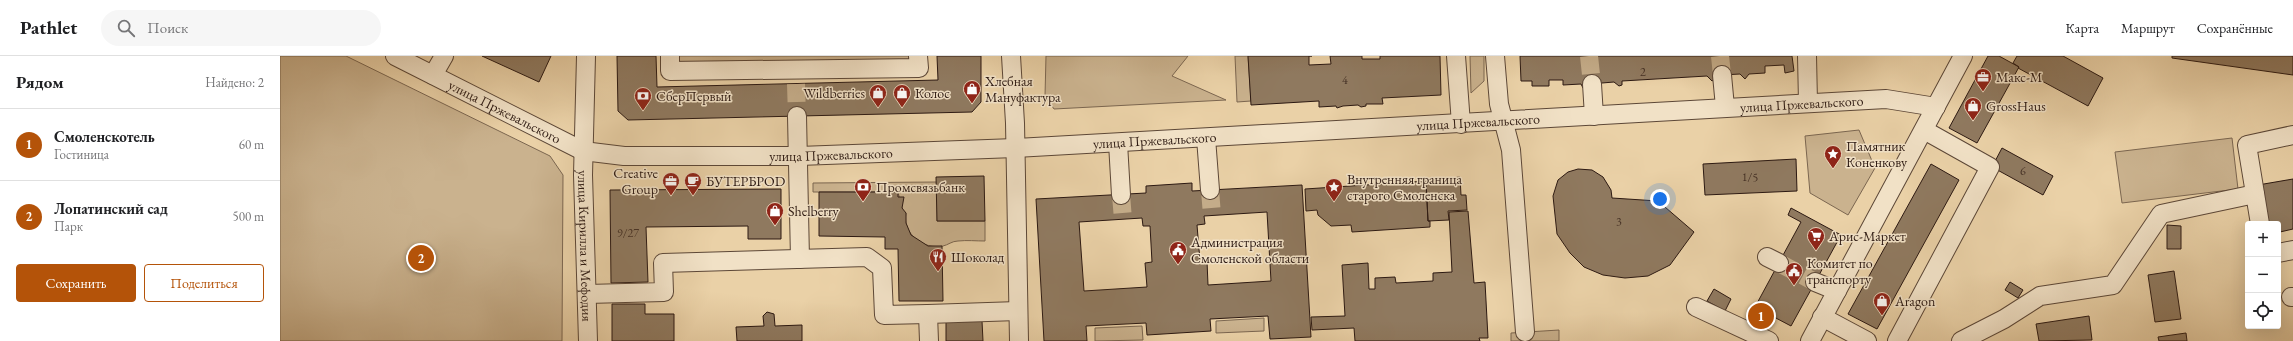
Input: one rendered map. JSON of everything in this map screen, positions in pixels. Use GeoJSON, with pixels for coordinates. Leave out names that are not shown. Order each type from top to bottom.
{"type":"FeatureCollection","features":[{"type":"Feature","properties":{"kind":"street","name":"улица Пржевальского"},"geometry":{"type":"LineString","coordinates":[[395,56],[583,151],[624,156],[799,156],[1015,148],[1504,122],[1808,102],[1886,99],[1936,107]]}},
{"type":"Feature","properties":{"kind":"street"},"geometry":{"type":"LineString","coordinates":[[433,75],[444,56]]}},
{"type":"Feature","properties":{"kind":"street"},"geometry":{"type":"LineString","coordinates":[[670,56],[670,71],[796,76],[919,68],[918,56]]}},
{"type":"Feature","properties":{"kind":"street"},"geometry":{"type":"LineString","coordinates":[[1011,56],[1015,148],[1019,341]]}},
{"type":"Feature","properties":{"kind":"street"},"geometry":{"type":"LineString","coordinates":[[1456,56],[1461,124]]}},
{"type":"Feature","properties":{"kind":"street"},"geometry":{"type":"LineString","coordinates":[[1495,56],[1499,104],[1511,150],[1525,332]]}},
{"type":"Feature","properties":{"kind":"street"},"geometry":{"type":"LineString","coordinates":[[1807,56],[1808,102]]}},
{"type":"Feature","properties":{"kind":"street"},"geometry":{"type":"LineString","coordinates":[[1810,341],[1963,56]]}},
{"type":"Feature","properties":{"kind":"street","name":"улица Кирилла и Мефодия"},"geometry":{"type":"LineString","coordinates":[[582,58],[588,341]]}},
{"type":"Feature","properties":{"kind":"street"},"geometry":{"type":"LineString","coordinates":[[1722,75],[1725,107]]}},
{"type":"Feature","properties":{"kind":"street"},"geometry":{"type":"LineString","coordinates":[[1592,84],[1594,116]]}},
{"type":"Feature","properties":{"kind":"street"},"geometry":{"type":"LineString","coordinates":[[797,116],[800,259]]}},
{"type":"Feature","properties":{"kind":"street"},"geometry":{"type":"LineString","coordinates":[[1897,341],[1990,167],[1924,130]]}},
{"type":"Feature","properties":{"kind":"street"},"geometry":{"type":"LineString","coordinates":[[2260,221],[2247,145],[2293,136]]}},
{"type":"Feature","properties":{"kind":"street"},"geometry":{"type":"LineString","coordinates":[[1206,138],[1210,190]]}},
{"type":"Feature","properties":{"kind":"street"},"geometry":{"type":"LineString","coordinates":[[1118,143],[1121,195]]}},
{"type":"Feature","properties":{"kind":"street"},"geometry":{"type":"LineString","coordinates":[[1961,341],[2004,319],[2040,296],[2113,285],[2161,214],[2255,194]]}},
{"type":"Feature","properties":{"kind":"street"},"geometry":{"type":"LineString","coordinates":[[2281,252],[2293,250]]}},
{"type":"Feature","properties":{"kind":"street"},"geometry":{"type":"LineString","coordinates":[[587,294],[664,292],[663,263],[867,258],[882,268],[884,315],[1018,310]]}},
{"type":"Feature","properties":{"kind":"street"},"geometry":{"type":"LineString","coordinates":[[1815,282],[1837,291]]}},
{"type":"Feature","properties":{"kind":"street"},"geometry":{"type":"LineString","coordinates":[[1696,307],[1769,341]]}},
{"type":"Feature","properties":{"kind":"street"},"geometry":{"type":"LineString","coordinates":[[928,314],[929,341]]}},
{"type":"Feature","properties":{"kind":"street"},"geometry":{"type":"LineString","coordinates":[[1822,317],[1867,341]]}},
{"type":"Feature","properties":{"kind":"shaded area"},"geometry":{"type":"Polygon","coordinates":[[[280,56],[346,56],[550,156],[563,175],[562,341],[280,341],[280,56]]]}},
{"type":"Feature","properties":{"kind":"shaded area"},"geometry":{"type":"Polygon","coordinates":[[[673,56],[912,56],[913,64],[673,68],[673,56]]]}},
{"type":"Feature","properties":{"kind":"shaded area"},"geometry":{"type":"Polygon","coordinates":[[[1046,56],[1188,56],[1172,76],[1226,100],[1054,109],[1045,96],[1046,56]]]}},
{"type":"Feature","properties":{"kind":"shaded area"},"geometry":{"type":"Polygon","coordinates":[[[1235,56],[1248,56],[1251,101],[1237,102],[1235,56]]]}},
{"type":"Feature","properties":{"kind":"shaded area"},"geometry":{"type":"Polygon","coordinates":[[[1470,56],[1484,56],[1484,81],[1471,93],[1470,56]]]}},
{"type":"Feature","properties":{"kind":"shaded area"},"geometry":{"type":"Polygon","coordinates":[[[1859,130],[1875,168],[1848,215],[1810,193],[1805,136],[1859,130]]]}},
{"type":"Feature","properties":{"kind":"shaded area"},"geometry":{"type":"Polygon","coordinates":[[[2232,138],[2238,189],[2122,203],[2115,152],[2232,138]]]}},
{"type":"Feature","properties":{"kind":"shaded area"},"geometry":{"type":"Polygon","coordinates":[[[937,182],[937,221],[985,221],[985,241],[956,241],[936,247],[922,243],[911,234],[907,228],[906,213],[903,212],[898,192],[813,192],[813,183],[937,182]]]}},
{"type":"Feature","properties":{"kind":"shaded area"},"geometry":{"type":"Polygon","coordinates":[[[1264,318],[1264,331],[1216,333],[1216,321],[1264,318]]]}},
{"type":"Feature","properties":{"kind":"shaded area"},"geometry":{"type":"Polygon","coordinates":[[[1142,326],[1143,340],[1095,341],[1095,328],[1142,326]]]}},
{"type":"Feature","properties":{"kind":"shaded area"},"geometry":{"type":"Polygon","coordinates":[[[1559,330],[1559,341],[1511,341],[1511,333],[1559,330]]]}},
{"type":"Feature","properties":{"kind":"building"},"geometry":{"type":"Polygon","coordinates":[[[482,56],[551,56],[539,82],[482,56]]]}},
{"type":"Feature","properties":{"kind":"building"},"geometry":{"type":"Polygon","coordinates":[[[617,56],[656,56],[657,87],[938,80],[937,56],[981,56],[981,102],[972,112],[628,120],[618,111],[617,56]]]}},
{"type":"Feature","properties":{"kind":"building"},"geometry":{"type":"Polygon","coordinates":[[[1248,56],[1309,56],[1309,65],[1331,64],[1330,56],[1362,56],[1362,59],[1380,59],[1380,56],[1440,56],[1441,95],[1382,98],[1383,104],[1366,104],[1366,106],[1361,107],[1358,105],[1337,108],[1336,106],[1319,107],[1319,101],[1251,105],[1248,56]]]}},
{"type":"Feature","properties":{"kind":"building"},"geometry":{"type":"Polygon","coordinates":[[[1520,56],[1792,56],[1794,71],[1785,73],[1784,65],[1765,66],[1765,73],[1749,74],[1745,79],[1740,74],[1722,75],[1712,81],[1707,76],[1622,81],[1622,85],[1619,86],[1614,82],[1590,84],[1583,88],[1581,84],[1563,85],[1563,80],[1549,80],[1549,86],[1532,86],[1532,81],[1521,81],[1520,56]]]}},
{"type":"Feature","properties":{"kind":"building"},"geometry":{"type":"Polygon","coordinates":[[[1988,56],[1999,56],[2019,67],[1977,143],[1949,128],[1988,56]]]}},
{"type":"Feature","properties":{"kind":"building"},"geometry":{"type":"Polygon","coordinates":[[[2017,56],[2063,56],[2103,78],[2088,106],[2018,68],[2019,67],[2013,63],[2017,56]]]}},
{"type":"Feature","properties":{"kind":"building"},"geometry":{"type":"Polygon","coordinates":[[[2172,56],[2293,56],[2293,75],[2172,58],[2172,56]]]}},
{"type":"Feature","properties":{"kind":"building"},"geometry":{"type":"Polygon","coordinates":[[[2002,148],[2053,176],[2043,195],[1992,167],[2002,148]]]}},
{"type":"Feature","properties":{"kind":"building"},"geometry":{"type":"Polygon","coordinates":[[[1796,159],[1797,191],[1705,195],[1703,164],[1796,159]]]}},
{"type":"Feature","properties":{"kind":"building"},"geometry":{"type":"Polygon","coordinates":[[[1931,164],[1959,180],[1877,329],[1848,314],[1931,164]]]}},
{"type":"Feature","properties":{"kind":"building"},"geometry":{"type":"Polygon","coordinates":[[[1578,169],[1592,170],[1603,177],[1611,190],[1612,198],[1658,201],[1694,232],[1670,265],[1648,276],[1625,278],[1603,275],[1584,267],[1570,253],[1557,234],[1553,196],[1558,180],[1568,172],[1578,169]]]}},
{"type":"Feature","properties":{"kind":"building"},"geometry":{"type":"Polygon","coordinates":[[[984,176],[985,221],[937,221],[936,177],[984,176]]]}},
{"type":"Feature","properties":{"kind":"building"},"geometry":{"type":"Polygon","coordinates":[[[1460,177],[1461,195],[1466,195],[1467,210],[1448,211],[1449,220],[1428,221],[1426,181],[1460,177]]]}},
{"type":"Feature","properties":{"kind":"building"},"geometry":{"type":"Polygon","coordinates":[[[2293,179],[2293,229],[2281,232],[2281,221],[2264,221],[2258,185],[2293,179]]]}},
{"type":"Feature","properties":{"kind":"building"},"geometry":{"type":"Polygon","coordinates":[[[1426,181],[1428,221],[1430,221],[1430,227],[1352,232],[1351,225],[1331,226],[1318,215],[1317,210],[1306,211],[1305,189],[1426,181]]]}},
{"type":"Feature","properties":{"kind":"building"},"geometry":{"type":"Polygon","coordinates":[[[1192,183],[1192,191],[1302,185],[1311,337],[1270,339],[1268,316],[1210,319],[1211,331],[1147,335],[1146,323],[1086,326],[1087,341],[1044,341],[1036,199],[1146,193],[1146,186],[1192,183]],[[1267,212],[1204,216],[1205,224],[1197,225],[1200,261],[1207,261],[1208,285],[1271,281],[1267,212]],[[1142,218],[1079,222],[1084,291],[1147,287],[1145,263],[1152,262],[1150,226],[1143,226],[1142,218]]]}},
{"type":"Feature","properties":{"kind":"building"},"geometry":{"type":"Polygon","coordinates":[[[781,189],[781,239],[748,239],[748,226],[646,227],[648,282],[611,283],[610,190],[781,189]]]}},
{"type":"Feature","properties":{"kind":"building"},"geometry":{"type":"Polygon","coordinates":[[[819,192],[898,192],[898,197],[904,197],[902,208],[906,213],[906,223],[911,235],[928,246],[942,246],[943,301],[899,301],[898,249],[885,249],[885,237],[819,236],[819,192]]]}},
{"type":"Feature","properties":{"kind":"building"},"geometry":{"type":"Polygon","coordinates":[[[1791,208],[1841,235],[1791,326],[1755,307],[1801,222],[1788,215],[1791,208]]]}},
{"type":"Feature","properties":{"kind":"building"},"geometry":{"type":"Polygon","coordinates":[[[1468,211],[1474,283],[1485,282],[1488,338],[1479,338],[1480,341],[1355,341],[1354,328],[1312,330],[1311,317],[1345,316],[1342,265],[1368,263],[1369,289],[1375,289],[1375,278],[1395,277],[1396,283],[1433,281],[1433,273],[1452,272],[1449,212],[1468,211]]]}},
{"type":"Feature","properties":{"kind":"building"},"geometry":{"type":"Polygon","coordinates":[[[2167,225],[2181,226],[2181,249],[2167,249],[2167,225]]]}},
{"type":"Feature","properties":{"kind":"building"},"geometry":{"type":"Polygon","coordinates":[[[2174,271],[2181,319],[2155,322],[2148,275],[2174,271]]]}},
{"type":"Feature","properties":{"kind":"building"},"geometry":{"type":"Polygon","coordinates":[[[2010,282],[2023,290],[2018,298],[2005,290],[2010,282]]]}},
{"type":"Feature","properties":{"kind":"building"},"geometry":{"type":"Polygon","coordinates":[[[1714,289],[1731,299],[1725,311],[1707,301],[1714,289]]]}},
{"type":"Feature","properties":{"kind":"building"},"geometry":{"type":"Polygon","coordinates":[[[612,304],[645,304],[645,314],[674,314],[674,341],[612,341],[612,304]]]}},
{"type":"Feature","properties":{"kind":"building"},"geometry":{"type":"Polygon","coordinates":[[[767,312],[774,314],[775,326],[802,325],[802,341],[737,341],[736,327],[764,326],[763,316],[767,312]]]}},
{"type":"Feature","properties":{"kind":"building"},"geometry":{"type":"Polygon","coordinates":[[[2089,316],[2092,340],[2039,341],[2036,324],[2089,316]]]}},
{"type":"Feature","properties":{"kind":"building"},"geometry":{"type":"Polygon","coordinates":[[[946,320],[982,321],[983,341],[946,341],[946,320]]]}},
{"type":"Feature","properties":{"kind":"building"},"geometry":{"type":"Polygon","coordinates":[[[2186,333],[2187,341],[2159,341],[2158,337],[2186,333]]]}},
{"type":"Feature","properties":{"kind":"tunnel"},"geometry":{"type":"LineString","coordinates":[[1589,56],[1592,84]]}},
{"type":"Feature","properties":{"kind":"tunnel"},"geometry":{"type":"LineString","coordinates":[[1720,56],[1722,75]]}},
{"type":"Feature","properties":{"kind":"tunnel"},"geometry":{"type":"LineString","coordinates":[[796,84],[797,116]]}},
{"type":"Feature","properties":{"kind":"tunnel"},"geometry":{"type":"LineString","coordinates":[[1210,190],[1212,215]]}},
{"type":"Feature","properties":{"kind":"tunnel"},"geometry":{"type":"LineString","coordinates":[[1121,195],[1123,219]]}},
{"type":"Feature","properties":{"kind":"tunnel"},"geometry":{"type":"LineString","coordinates":[[1779,263],[1815,282]]}},
{"type":"Feature","properties":{"kind":"place","name":"Макс-М"},"geometry":{"type":"Point","coordinates":[1983,92]}},
{"type":"Feature","properties":{"kind":"place","name":"Хлебная Мануфактура"},"geometry":{"type":"Point","coordinates":[972,104]}},
{"type":"Feature","properties":{"kind":"place","name":"Wildberries"},"geometry":{"type":"Point","coordinates":[878,108]}},
{"type":"Feature","properties":{"kind":"place","name":"Колос"},"geometry":{"type":"Point","coordinates":[902,108]}},
{"type":"Feature","properties":{"kind":"place","name":"СберПервый"},"geometry":{"type":"Point","coordinates":[643,111]}},
{"type":"Feature","properties":{"kind":"place","name":"GrossHaus"},"geometry":{"type":"Point","coordinates":[1973,121]}},
{"type":"Feature","properties":{"kind":"place","name":"Памятник Коненкову"},"geometry":{"type":"Point","coordinates":[1833,169]}},
{"type":"Feature","properties":{"kind":"place","name":"Сreative Group"},"geometry":{"type":"Point","coordinates":[671,196]}},
{"type":"Feature","properties":{"kind":"place","name":"БУТЕРБРОD"},"geometry":{"type":"Point","coordinates":[693,196]}},
{"type":"Feature","properties":{"kind":"place","name":"Промсвязьбанк"},"geometry":{"type":"Point","coordinates":[863,202]}},
{"type":"Feature","properties":{"kind":"place","name":"Внутренняя граница старого Смоленска"},"geometry":{"type":"Point","coordinates":[1334,202]}},
{"type":"Feature","properties":{"kind":"place","name":"Shelberry"},"geometry":{"type":"Point","coordinates":[775,226]}},
{"type":"Feature","properties":{"kind":"place","name":"Арис-Маркет"},"geometry":{"type":"Point","coordinates":[1816,251]}},
{"type":"Feature","properties":{"kind":"place","name":"Лопатинский сад"},"geometry":{"type":"Point","coordinates":[421,258]}},
{"type":"Feature","properties":{"kind":"place","name":"Администрация Смоленской области"},"geometry":{"type":"Point","coordinates":[1178,265]}},
{"type":"Feature","properties":{"kind":"place","name":"Шоколад"},"geometry":{"type":"Point","coordinates":[938,272]}},
{"type":"Feature","properties":{"kind":"place","name":"Комитет по транспорту"},"geometry":{"type":"Point","coordinates":[1794,286]}},
{"type":"Feature","properties":{"kind":"place","name":"Смоленскотель"},"geometry":{"type":"Point","coordinates":[1761,316]}},
{"type":"Feature","properties":{"kind":"place","name":"Aragon"},"geometry":{"type":"Point","coordinates":[1882,316]}}]}
